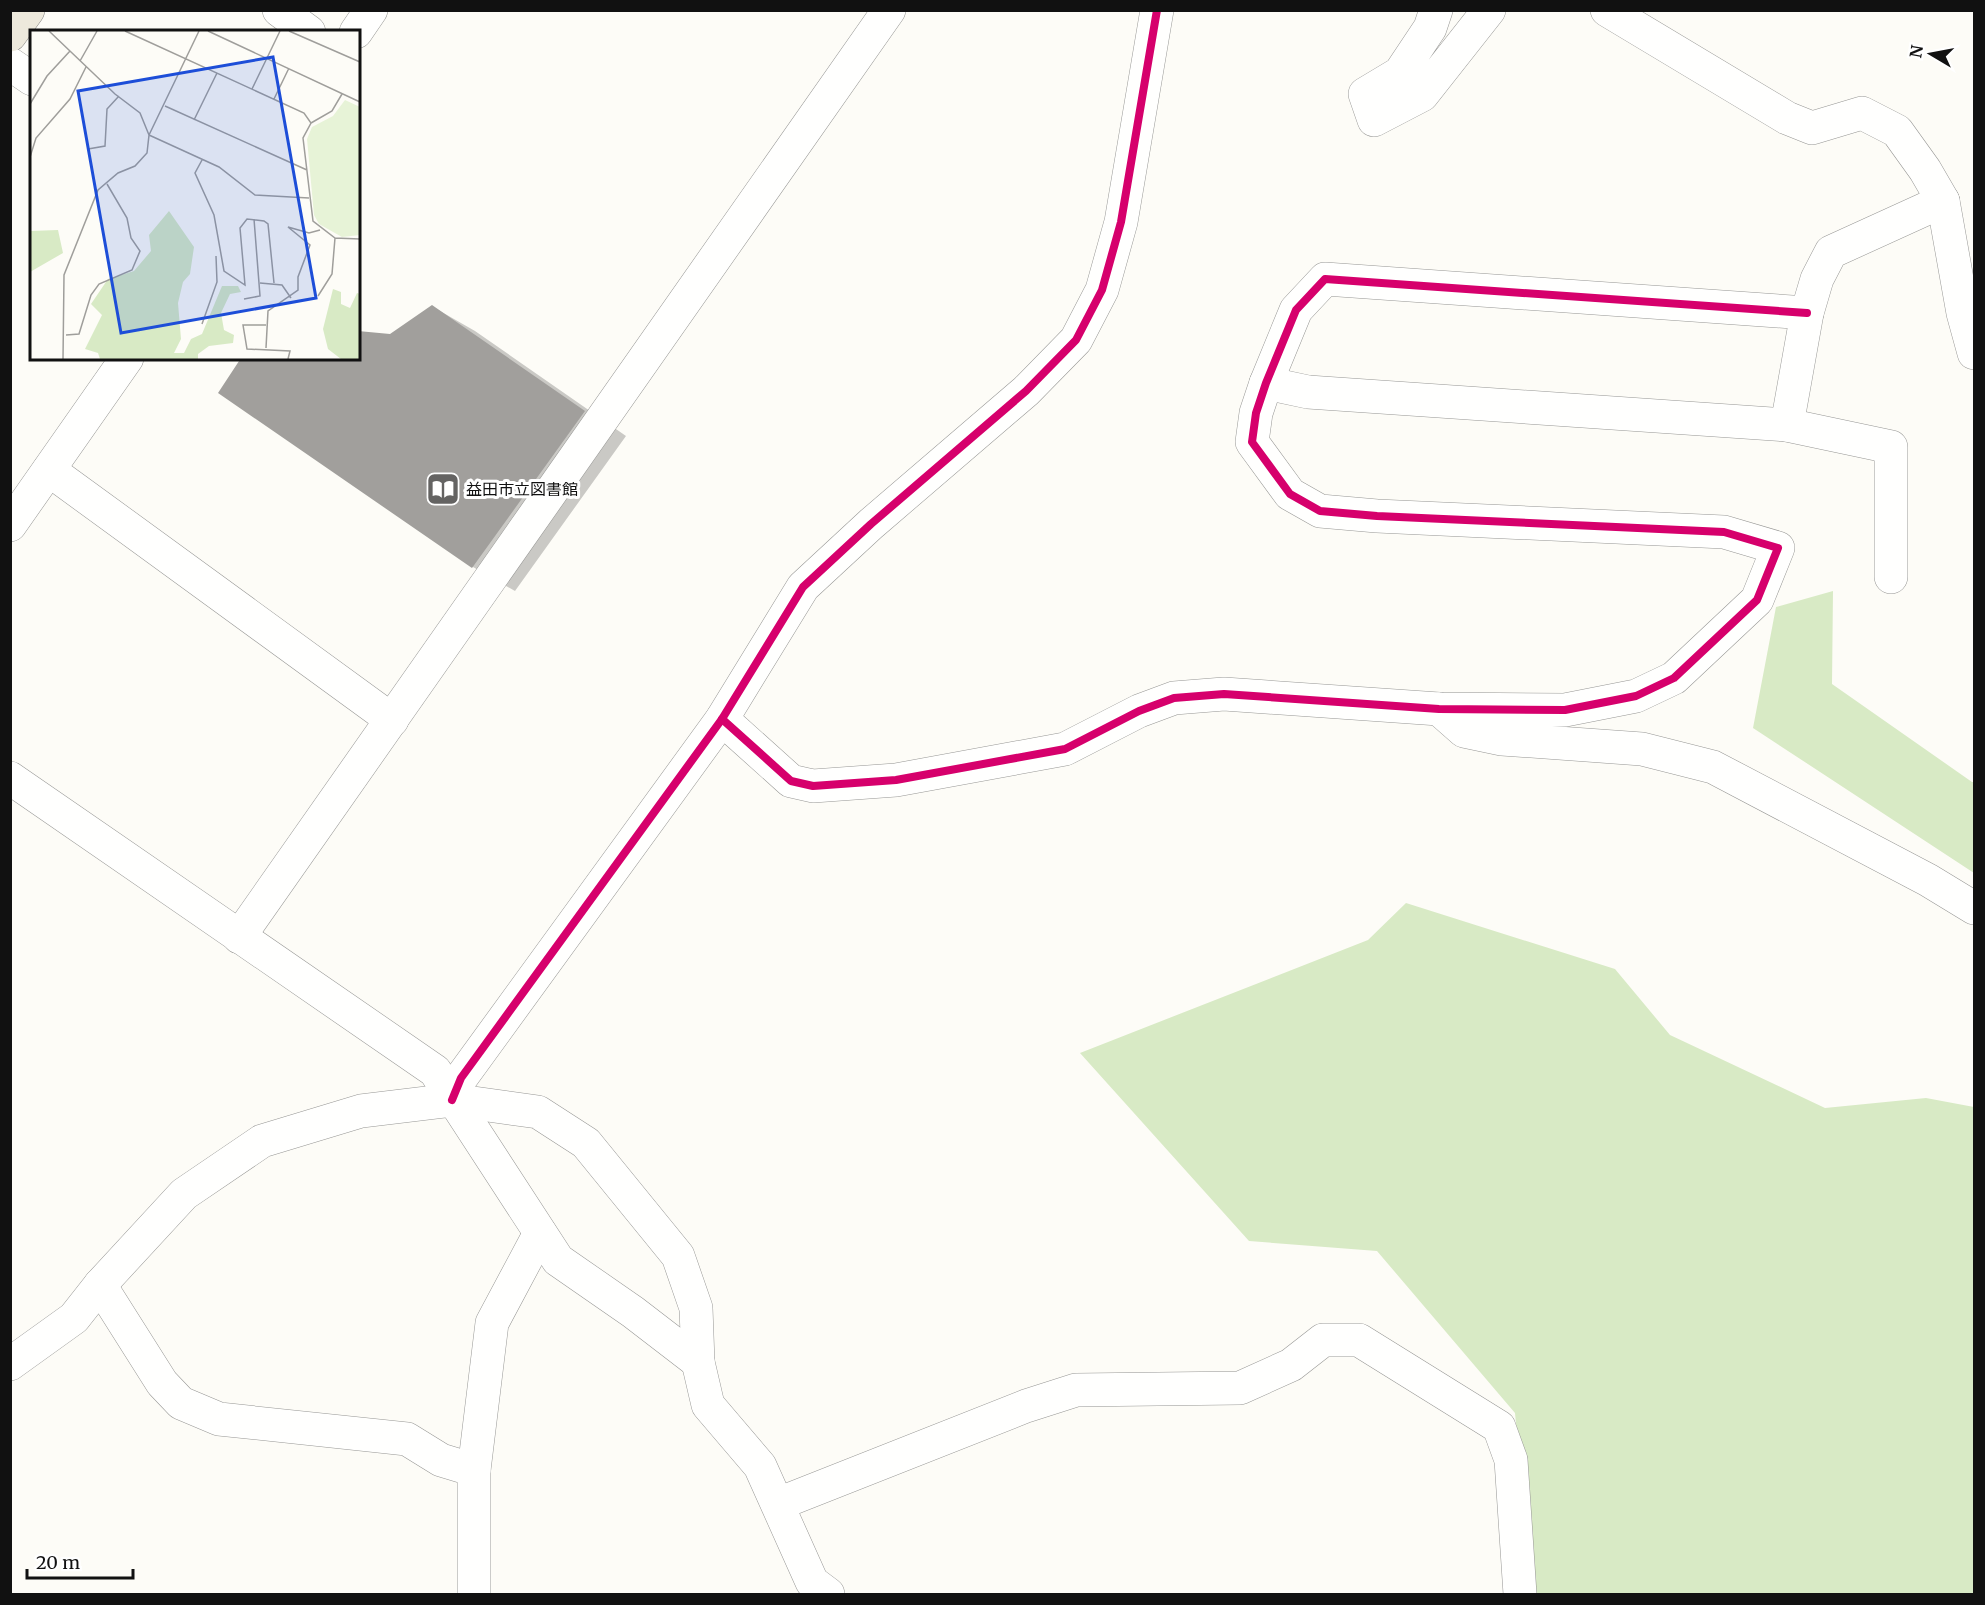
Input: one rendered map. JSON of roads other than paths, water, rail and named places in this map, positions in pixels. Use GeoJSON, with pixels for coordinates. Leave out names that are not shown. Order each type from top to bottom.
{"type":"FeatureCollection","features":[{"type":"Feature","properties":{"kind":"main road"},"geometry":{"type":"LineString","coordinates":[[10,35],[28,10]]}},
{"type":"Feature","properties":{"kind":"street"},"geometry":{"type":"LineString","coordinates":[[279,10],[306,30]]}},
{"type":"Feature","properties":{"kind":"street"},"geometry":{"type":"LineString","coordinates":[[357,30],[370,10]]}},
{"type":"Feature","properties":{"kind":"street"},"geometry":{"type":"LineString","coordinates":[[239,937],[889,10]]}},
{"type":"Feature","properties":{"kind":"street"},"geometry":{"type":"LineString","coordinates":[[452,1100],[460,1078],[722,719],[803,587],[870,524],[1026,391],[1076,340],[1102,290],[1121,222],[1157,10]]}},
{"type":"Feature","properties":{"kind":"street"},"geometry":{"type":"LineString","coordinates":[[1436,10],[1430,28],[1400,73],[1365,94],[1374,120],[1422,95],[1489,10]]}},
{"type":"Feature","properties":{"kind":"street"},"geometry":{"type":"LineString","coordinates":[[1607,10],[1787,118],[1812,128],[1862,113],[1897,131],[1925,170],[1943,201],[1963,313],[1974,353]]}},
{"type":"Feature","properties":{"kind":"street"},"geometry":{"type":"LineString","coordinates":[[10,64],[30,78]]}},
{"type":"Feature","properties":{"kind":"street"},"geometry":{"type":"LineString","coordinates":[[1787,425],[1807,314],[1817,279],[1831,252],[1943,201]]}},
{"type":"Feature","properties":{"kind":"street"},"geometry":{"type":"LineString","coordinates":[[722,719],[791,780],[813,786],[896,780],[1065,749],[1139,711],[1174,698],[1224,694],[1439,710],[1564,710],[1636,696],[1674,678],[1757,600],[1778,548],[1724,532],[1377,516],[1320,510],[1290,494],[1252,442],[1257,413],[1266,383],[1296,310],[1324,279],[1807,314]]}},
{"type":"Feature","properties":{"kind":"street"},"geometry":{"type":"LineString","coordinates":[[10,525],[126,360]]}},
{"type":"Feature","properties":{"kind":"street"},"geometry":{"type":"LineString","coordinates":[[1266,383],[1308,392],[1787,425],[1891,447],[1891,577]]}},
{"type":"Feature","properties":{"kind":"street"},"geometry":{"type":"LineString","coordinates":[[49,470],[392,720]]}},
{"type":"Feature","properties":{"kind":"street"},"geometry":{"type":"LineString","coordinates":[[1439,710],[1464,731],[1502,739],[1642,749],[1713,767],[1928,880],[1974,908]]}},
{"type":"Feature","properties":{"kind":"street"},"geometry":{"type":"LineString","coordinates":[[10,778],[435,1071],[558,1260],[633,1312],[698,1362]]}},
{"type":"Feature","properties":{"kind":"street"},"geometry":{"type":"LineString","coordinates":[[10,1364],[74,1318],[184,1194],[262,1141],[361,1111],[452,1100],[538,1112],[585,1143],[678,1256],[696,1308],[698,1362],[708,1405],[760,1466],[812,1582],[828,1594]]}},
{"type":"Feature","properties":{"kind":"street"},"geometry":{"type":"LineString","coordinates":[[474,1594],[474,1470],[492,1323],[540,1233]]}},
{"type":"Feature","properties":{"kind":"street"},"geometry":{"type":"LineString","coordinates":[[100,1286],[162,1383],[181,1403],[219,1419],[407,1439],[441,1460],[474,1470]]}},
{"type":"Feature","properties":{"kind":"street"},"geometry":{"type":"LineString","coordinates":[[778,1504],[1026,1406],[1076,1390],[1240,1388],[1291,1365],[1323,1340],[1359,1340],[1499,1427],[1510,1460],[1520,1594]]}},
{"type":"Feature","properties":{"kind":"place","name":"益田市立図書館"},"geometry":{"type":"Point","coordinates":[443,489]}}]}
